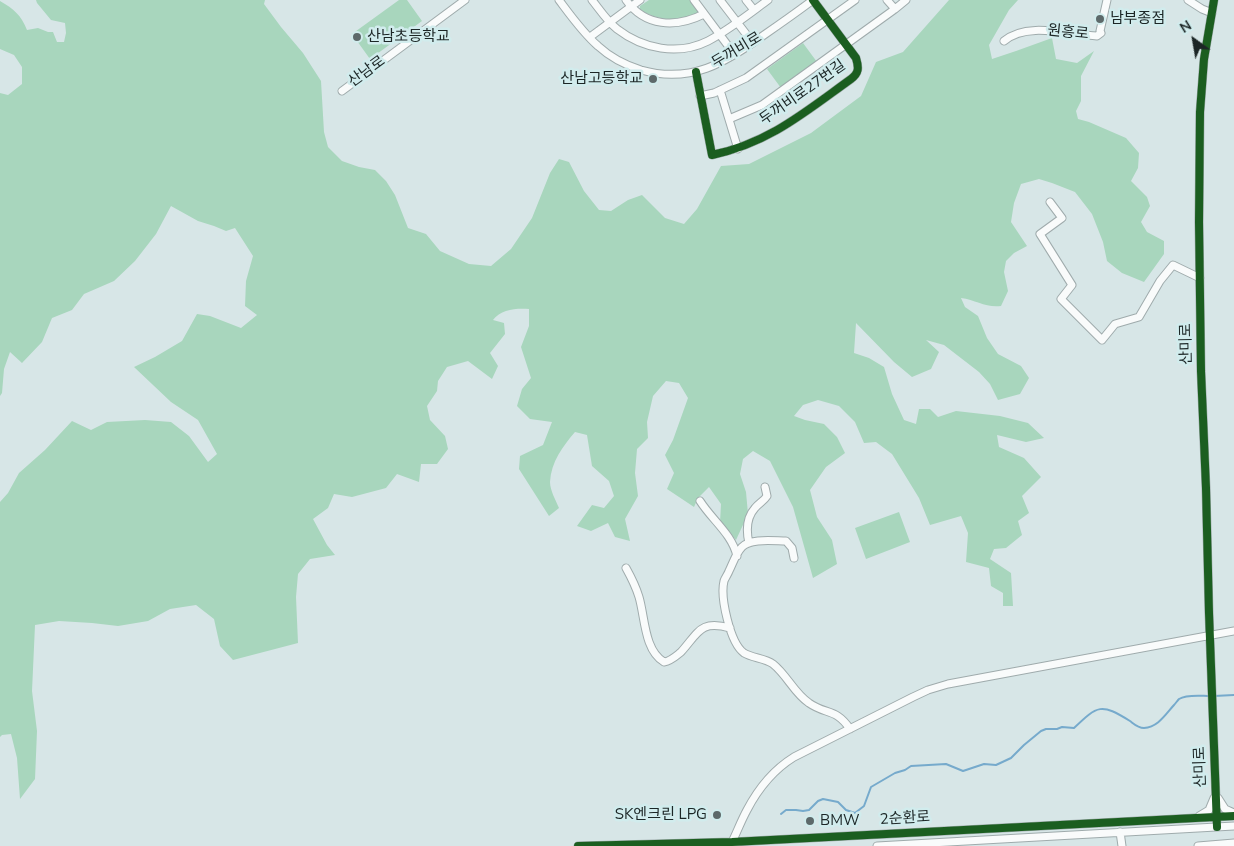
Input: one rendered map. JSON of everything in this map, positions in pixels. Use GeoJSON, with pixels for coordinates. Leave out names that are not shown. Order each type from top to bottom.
{"type":"FeatureCollection","features":[{"type":"Feature","properties":{"kind":"street","name":"산남로"},"geometry":{"type":"LineString","coordinates":[[342,90],[465,0]]}},
{"type":"Feature","properties":{"kind":"street","name":"두꺼비로"},"geometry":{"type":"LineString","coordinates":[[559,0],[598,46],[612,57],[629,66],[650,73],[676,75],[696,72],[724,62],[813,0]]}},
{"type":"Feature","properties":{"kind":"street"},"geometry":{"type":"LineString","coordinates":[[592,0],[610,22],[629,38],[663,49],[687,48],[707,41],[768,0]]}},
{"type":"Feature","properties":{"kind":"street"},"geometry":{"type":"LineString","coordinates":[[626,0],[631,7],[646,18],[666,23],[675,24],[704,14]]}},
{"type":"Feature","properties":{"kind":"street"},"geometry":{"type":"LineString","coordinates":[[590,37],[640,0]]}},
{"type":"Feature","properties":{"kind":"street"},"geometry":{"type":"LineString","coordinates":[[694,0],[729,47]]}},
{"type":"Feature","properties":{"kind":"street"},"geometry":{"type":"LineString","coordinates":[[720,0],[753,43]]}},
{"type":"Feature","properties":{"kind":"street"},"geometry":{"type":"LineString","coordinates":[[746,0],[754,10]]}},
{"type":"Feature","properties":{"kind":"street","name":"두꺼비로27번길"},"geometry":{"type":"LineString","coordinates":[[700,96],[712,155],[765,138],[783,128],[856,75],[859,66],[856,58],[813,0]]}},
{"type":"Feature","properties":{"kind":"street"},"geometry":{"type":"LineString","coordinates":[[696,72],[700,96],[720,90],[746,78],[855,0]]}},
{"type":"Feature","properties":{"kind":"street"},"geometry":{"type":"LineString","coordinates":[[887,0],[895,9]]}},
{"type":"Feature","properties":{"kind":"street","name":"두꺼비로27번길"},"geometry":{"type":"LineString","coordinates":[[729,119],[762,105],[906,0]]}},
{"type":"Feature","properties":{"kind":"street","name":"원흥로"},"geometry":{"type":"LineString","coordinates":[[1004,41],[1011,35],[1034,30],[1097,36],[1101,33],[1107,0]]}},
{"type":"Feature","properties":{"kind":"street"},"geometry":{"type":"LineString","coordinates":[[1188,0],[1212,13]]}},
{"type":"Feature","properties":{"kind":"street","name":"산미로"},"geometry":{"type":"LineString","coordinates":[[1214,0],[1204,59],[1200,112],[1199,198],[1212,706],[1217,827]]}},
{"type":"Feature","properties":{"kind":"street"},"geometry":{"type":"LineString","coordinates":[[720,90],[738,148]]}},
{"type":"Feature","properties":{"kind":"street"},"geometry":{"type":"LineString","coordinates":[[1050,202],[1062,218],[1040,234],[1072,285],[1061,299],[1102,340],[1114,324],[1139,317],[1160,281],[1173,265],[1200,278]]}},
{"type":"Feature","properties":{"kind":"street"},"geometry":{"type":"LineString","coordinates":[[749,543],[747,523],[755,508],[767,496],[765,487]]}},
{"type":"Feature","properties":{"kind":"street"},"geometry":{"type":"LineString","coordinates":[[700,501],[730,538],[737,556]]}},
{"type":"Feature","properties":{"kind":"street"},"geometry":{"type":"LineString","coordinates":[[794,558],[792,548],[786,541],[760,540],[742,546],[724,581],[723,594],[730,628],[739,646],[745,653],[772,663],[803,699],[810,704],[839,716],[850,729]]}},
{"type":"Feature","properties":{"kind":"street"},"geometry":{"type":"LineString","coordinates":[[626,568],[639,598],[646,635],[660,660],[664,662],[669,661],[677,655],[701,628],[710,625],[720,625],[730,628]]}},
{"type":"Feature","properties":{"kind":"street"},"geometry":{"type":"LineString","coordinates":[[732,842],[748,809],[762,786],[775,771],[794,757],[913,697],[937,687],[1234,631]]}},
{"type":"Feature","properties":{"kind":"street"},"geometry":{"type":"LineString","coordinates":[[1216,790],[1222,806],[1234,814]]}},
{"type":"Feature","properties":{"kind":"street"},"geometry":{"type":"LineString","coordinates":[[1194,817],[1209,810],[1216,790]]}},
{"type":"Feature","properties":{"kind":"street","name":"2순환로"},"geometry":{"type":"LineString","coordinates":[[578,846],[732,842],[1234,814]]}},
{"type":"Feature","properties":{"kind":"street","name":"2순환로"},"geometry":{"type":"LineString","coordinates":[[877,846],[1234,826]]}},
{"type":"Feature","properties":{"kind":"street"},"geometry":{"type":"LineString","coordinates":[[1120,832],[1122,846]]}},
{"type":"Feature","properties":{"kind":"street"},"geometry":{"type":"LineString","coordinates":[[1198,846],[1234,843]]}},
{"type":"Feature","properties":{"kind":"green space"},"geometry":{"type":"Polygon","coordinates":[[[36,0],[265,0],[264,4],[303,53],[321,81],[324,132],[328,147],[342,161],[375,170],[386,181],[395,195],[408,228],[426,234],[440,251],[469,264],[491,266],[511,249],[532,218],[550,173],[559,159],[569,162],[584,191],[599,210],[611,211],[628,200],[642,195],[665,218],[684,224],[697,209],[721,166],[749,164],[811,133],[861,96],[876,62],[903,52],[949,0],[1018,0],[1009,10],[989,45],[992,59],[1052,38],[1056,59],[1077,63],[1094,51],[1081,76],[1081,101],[1076,111],[1078,119],[1126,138],[1139,153],[1138,168],[1131,181],[1147,197],[1150,206],[1141,222],[1147,232],[1164,241],[1164,254],[1144,282],[1122,273],[1107,261],[1103,242],[1092,214],[1075,192],[1039,179],[1021,184],[1014,203],[1011,222],[1027,246],[1014,253],[1006,261],[1004,272],[1008,291],[1001,306],[991,306],[961,298],[965,307],[978,316],[987,338],[998,354],[1021,366],[1029,378],[1020,394],[998,400],[990,384],[979,372],[944,345],[926,340],[939,352],[931,369],[912,377],[894,362],[856,323],[854,353],[869,358],[884,367],[892,394],[904,420],[916,424],[919,409],[930,409],[938,417],[956,411],[1000,416],[1028,423],[1044,438],[1026,442],[997,435],[999,447],[1024,458],[1041,477],[1022,496],[1029,513],[1018,521],[1022,535],[1006,548],[994,549],[990,559],[1011,573],[1013,606],[1003,606],[1003,593],[991,586],[989,568],[966,562],[968,533],[961,516],[930,525],[919,498],[892,454],[876,442],[864,443],[855,422],[839,406],[818,400],[803,405],[794,416],[824,424],[837,437],[845,453],[826,467],[810,490],[817,517],[832,540],[837,564],[813,578],[793,507],[770,461],[753,451],[743,459],[740,474],[746,492],[748,514],[736,540],[720,523],[721,504],[709,487],[698,498],[694,507],[667,489],[674,473],[665,455],[673,440],[688,398],[679,383],[666,381],[653,396],[647,422],[648,438],[637,449],[635,473],[638,496],[625,519],[630,541],[615,537],[608,523],[591,531],[577,526],[592,505],[604,508],[614,496],[609,481],[592,466],[587,435],[575,432],[555,461],[550,485],[559,508],[549,516],[519,469],[520,456],[543,445],[552,422],[530,419],[517,406],[522,389],[531,378],[521,347],[529,326],[529,309],[510,310],[496,316],[493,320],[504,323],[505,334],[490,353],[498,366],[492,379],[468,361],[447,367],[438,381],[437,391],[427,406],[430,420],[445,436],[448,449],[437,464],[421,464],[419,482],[397,474],[386,488],[352,497],[334,494],[328,508],[313,519],[327,545],[335,555],[310,559],[298,574],[296,597],[298,643],[233,660],[220,646],[214,619],[196,605],[170,609],[148,621],[118,626],[59,621],[35,625],[32,691],[37,731],[35,779],[20,799],[17,758],[11,734],[0,737],[0,502],[8,493],[19,473],[45,450],[72,421],[91,430],[107,422],[145,420],[171,422],[189,436],[208,462],[217,454],[198,420],[171,402],[134,367],[182,341],[197,314],[210,316],[241,328],[257,315],[245,306],[246,281],[253,256],[235,228],[226,231],[198,221],[171,206],[156,234],[135,261],[114,281],[84,294],[72,310],[52,318],[42,342],[22,363],[10,352],[4,369],[2,393],[0,396],[0,93],[8,95],[22,84],[22,67],[14,55],[0,49],[0,1],[16,13],[27,30],[38,28],[53,32],[57,42],[64,42],[66,33],[65,23],[51,20],[36,0]]]}},
{"type":"Feature","properties":{"kind":"green space"},"geometry":{"type":"Polygon","coordinates":[[[399,0],[407,0],[422,21],[370,59],[352,34],[399,0]]]}},
{"type":"Feature","properties":{"kind":"green space"},"geometry":{"type":"Polygon","coordinates":[[[649,0],[691,0],[698,10],[697,14],[682,18],[662,18],[640,10],[640,6],[649,0]]]}},
{"type":"Feature","properties":{"kind":"green space"},"geometry":{"type":"Polygon","coordinates":[[[803,43],[817,62],[781,88],[767,69],[803,43]]]}},
{"type":"Feature","properties":{"kind":"green space"},"geometry":{"type":"Polygon","coordinates":[[[899,512],[910,542],[866,559],[855,528],[899,512]]]}},
{"type":"Feature","properties":{"kind":"waterway"},"geometry":{"type":"LineString","coordinates":[[1214,696],[1234,695]]}},
{"type":"Feature","properties":{"kind":"waterway"},"geometry":{"type":"LineString","coordinates":[[781,814],[786,810],[809,810],[818,801],[823,799],[838,802],[846,810],[855,813],[864,806],[871,787],[911,766],[946,764],[963,771],[984,764],[996,765],[1011,758],[1041,731],[1062,727],[1074,728],[1089,715],[1100,709],[1112,711],[1138,727],[1144,728],[1157,723],[1182,697],[1210,696]]}},
{"type":"Feature","properties":{"kind":"cycle path"},"geometry":{"type":"LineString","coordinates":[[696,72],[712,155],[751,143],[786,125],[851,79],[858,70],[856,58],[813,0]]}},
{"type":"Feature","properties":{"kind":"cycle path"},"geometry":{"type":"LineString","coordinates":[[1214,0],[1204,59],[1200,112],[1199,222],[1201,371],[1217,827]]}},
{"type":"Feature","properties":{"kind":"cycle path"},"geometry":{"type":"LineString","coordinates":[[578,846],[732,842],[1234,816]]}},
{"type":"Feature","properties":{"kind":"place","name":"남부종점"},"geometry":{"type":"Point","coordinates":[1100,19]}},
{"type":"Feature","properties":{"kind":"place","name":"산남초등학교"},"geometry":{"type":"Point","coordinates":[357,37]}},
{"type":"Feature","properties":{"kind":"place","name":"산남고등학교"},"geometry":{"type":"Point","coordinates":[653,79]}},
{"type":"Feature","properties":{"kind":"place","name":"SK엔크린 LPG"},"geometry":{"type":"Point","coordinates":[717,815]}},
{"type":"Feature","properties":{"kind":"place","name":"BMW"},"geometry":{"type":"Point","coordinates":[810,821]}}]}
